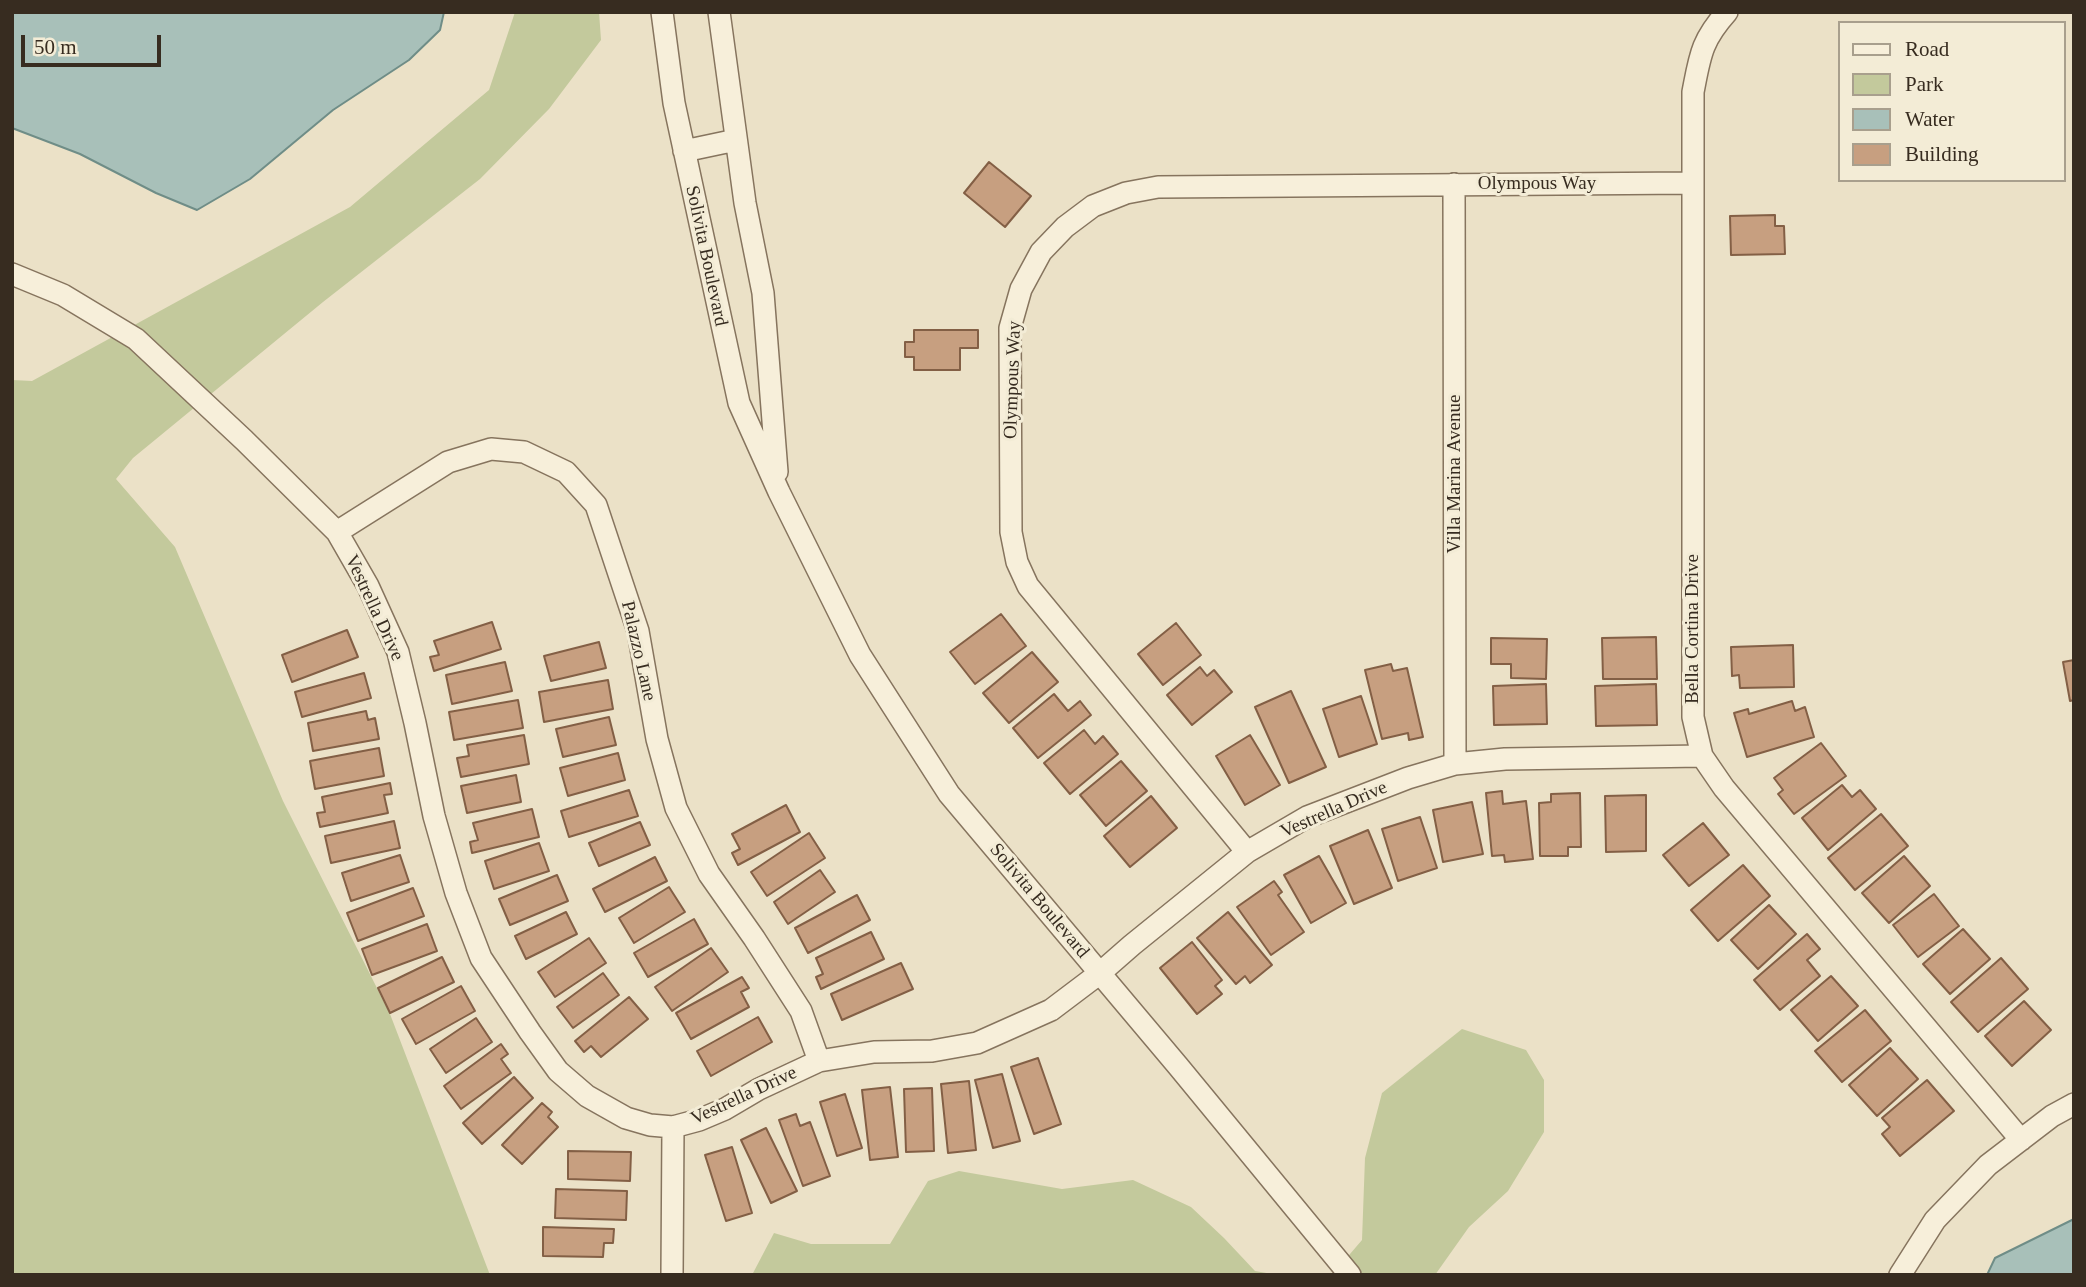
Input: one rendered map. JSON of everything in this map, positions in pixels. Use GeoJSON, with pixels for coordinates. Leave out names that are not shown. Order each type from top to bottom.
{"type":"FeatureCollection","features":[{"type":"Feature","properties":{"kind":"street","name":"Solivita Boulevard"},"geometry":{"type":"LineString","coordinates":[[662,12],[674,103],[739,403],[779,492],[860,654],[949,794],[1350,1275]]}},
{"type":"Feature","properties":{"kind":"street","name":"Solivita Boulevard"},"geometry":{"type":"LineString","coordinates":[[719,12],[745,203],[763,293],[779,492]]}},
{"type":"Feature","properties":{"kind":"street","name":"Bella Cortina Drive"},"geometry":{"type":"LineString","coordinates":[[1727,12],[1710,31],[1700,55],[1693,92],[1693,717],[1702,756],[1724,788],[2021,1140]]}},
{"type":"Feature","properties":{"kind":"street"},"geometry":{"type":"LineString","coordinates":[[684,150],[736,140]]}},
{"type":"Feature","properties":{"kind":"street","name":"Olympous Way"},"geometry":{"type":"LineString","coordinates":[[1247,852],[1028,586],[1017,562],[1011,532],[1010,328],[1021,289],[1041,252],[1065,227],[1093,206],[1126,193],[1158,187],[1692,183]]}},
{"type":"Feature","properties":{"kind":"street","name":"Villa Marina Avenue"},"geometry":{"type":"LineString","coordinates":[[1454,184],[1455,764]]}},
{"type":"Feature","properties":{"kind":"street","name":"Vestrella Drive"},"geometry":{"type":"LineString","coordinates":[[12,274],[63,295],[136,339],[337,532],[368,586],[398,652],[433,816],[456,893],[481,958],[558,1071],[587,1096],[626,1118],[650,1125],[673,1127],[699,1120],[819,1061],[874,1052],[932,1051],[977,1043],[1051,1010],[1247,852],[1307,817],[1371,791],[1455,764],[1506,759],[1702,756]]}},
{"type":"Feature","properties":{"kind":"street","name":"Palazzo Lane"},"geometry":{"type":"LineString","coordinates":[[337,532],[448,462],[491,449],[524,452],[566,472],[596,505],[638,631],[657,740],[677,808],[709,874],[801,1011],[819,1061]]}},
{"type":"Feature","properties":{"kind":"street"},"geometry":{"type":"LineString","coordinates":[[1900,1275],[1935,1220],[1988,1165],[2052,1116],[2074,1104]]}},
{"type":"Feature","properties":{"kind":"street"},"geometry":{"type":"LineString","coordinates":[[672,1275],[673,1127]]}},
{"type":"Feature","properties":{"kind":"green space"},"geometry":{"type":"Polygon","coordinates":[[[515,12],[599,12],[601,40],[549,109],[480,179],[323,302],[133,458],[116,479],[175,547],[283,801],[390,1014],[490,1275],[12,1275],[12,380],[32,381],[350,207],[489,90],[515,12]]]}},
{"type":"Feature","properties":{"kind":"green space"},"geometry":{"type":"Polygon","coordinates":[[[1462,1029],[1526,1050],[1544,1080],[1544,1132],[1508,1191],[1469,1227],[1435,1275],[1332,1275],[1362,1240],[1365,1158],[1382,1093],[1462,1029]]]}},
{"type":"Feature","properties":{"kind":"green space"},"geometry":{"type":"Polygon","coordinates":[[[959,1171],[1062,1189],[1133,1180],[1191,1207],[1255,1271],[1278,1275],[752,1275],[774,1233],[811,1244],[890,1244],[928,1181],[959,1171]]]}},
{"type":"Feature","properties":{"kind":"water"},"geometry":{"type":"Polygon","coordinates":[[[12,12],[444,12],[440,30],[409,60],[333,110],[250,179],[197,210],[156,193],[80,154],[12,128],[12,12]]]}},
{"type":"Feature","properties":{"kind":"water"},"geometry":{"type":"Polygon","coordinates":[[[2074,1219],[2074,1275],[1987,1275],[1995,1258],[2074,1219]]]}},
{"type":"Feature","properties":{"kind":"building"},"geometry":{"type":"Polygon","coordinates":[[[989,162],[1031,196],[1005,227],[964,193],[989,162]]]}},
{"type":"Feature","properties":{"kind":"building"},"geometry":{"type":"Polygon","coordinates":[[[1775,215],[1775,226],[1784,226],[1785,254],[1731,255],[1730,216],[1775,215]]]}},
{"type":"Feature","properties":{"kind":"building"},"geometry":{"type":"Polygon","coordinates":[[[914,330],[978,330],[978,348],[960,348],[960,370],[914,370],[914,357],[905,357],[905,342],[914,342],[914,330]]]}},
{"type":"Feature","properties":{"kind":"building"},"geometry":{"type":"Polygon","coordinates":[[[1001,614],[1026,646],[975,684],[950,652],[1001,614]]]}},
{"type":"Feature","properties":{"kind":"building"},"geometry":{"type":"Polygon","coordinates":[[[492,622],[501,649],[434,671],[430,657],[439,655],[434,641],[492,622]]]}},
{"type":"Feature","properties":{"kind":"building"},"geometry":{"type":"Polygon","coordinates":[[[1176,623],[1201,655],[1163,685],[1138,654],[1176,623]]]}},
{"type":"Feature","properties":{"kind":"building"},"geometry":{"type":"Polygon","coordinates":[[[347,630],[358,657],[292,682],[282,655],[347,630]]]}},
{"type":"Feature","properties":{"kind":"building"},"geometry":{"type":"Polygon","coordinates":[[[1656,637],[1657,679],[1603,679],[1602,638],[1656,637]]]}},
{"type":"Feature","properties":{"kind":"building"},"geometry":{"type":"Polygon","coordinates":[[[1491,638],[1547,639],[1546,679],[1511,678],[1511,664],[1491,664],[1491,638]]]}},
{"type":"Feature","properties":{"kind":"building"},"geometry":{"type":"Polygon","coordinates":[[[599,642],[606,668],[551,681],[544,656],[599,642]]]}},
{"type":"Feature","properties":{"kind":"building"},"geometry":{"type":"Polygon","coordinates":[[[1793,645],[1794,687],[1740,688],[1739,675],[1732,676],[1731,647],[1793,645]]]}},
{"type":"Feature","properties":{"kind":"building"},"geometry":{"type":"Polygon","coordinates":[[[1032,652],[1058,682],[1009,723],[983,693],[1032,652]]]}},
{"type":"Feature","properties":{"kind":"building"},"geometry":{"type":"Polygon","coordinates":[[[2074,660],[2074,700],[2070,701],[2063,662],[2074,660]]]}},
{"type":"Feature","properties":{"kind":"building"},"geometry":{"type":"Polygon","coordinates":[[[505,662],[512,691],[452,704],[446,675],[505,662]]]}},
{"type":"Feature","properties":{"kind":"building"},"geometry":{"type":"Polygon","coordinates":[[[1391,664],[1393,671],[1407,668],[1423,737],[1409,740],[1408,733],[1382,739],[1365,670],[1391,664]]]}},
{"type":"Feature","properties":{"kind":"building"},"geometry":{"type":"Polygon","coordinates":[[[1200,667],[1207,676],[1214,670],[1232,692],[1192,725],[1167,695],[1200,667]]]}},
{"type":"Feature","properties":{"kind":"building"},"geometry":{"type":"Polygon","coordinates":[[[364,673],[371,698],[302,717],[295,692],[364,673]]]}},
{"type":"Feature","properties":{"kind":"building"},"geometry":{"type":"Polygon","coordinates":[[[608,680],[613,709],[544,722],[539,692],[608,680]]]}},
{"type":"Feature","properties":{"kind":"building"},"geometry":{"type":"Polygon","coordinates":[[[1546,684],[1547,724],[1494,725],[1493,686],[1546,684]]]}},
{"type":"Feature","properties":{"kind":"building"},"geometry":{"type":"Polygon","coordinates":[[[1656,684],[1657,725],[1596,726],[1595,686],[1656,684]]]}},
{"type":"Feature","properties":{"kind":"building"},"geometry":{"type":"Polygon","coordinates":[[[1291,691],[1326,767],[1289,783],[1255,707],[1291,691]]]}},
{"type":"Feature","properties":{"kind":"building"},"geometry":{"type":"Polygon","coordinates":[[[1054,694],[1068,711],[1080,701],[1091,715],[1038,758],[1013,728],[1054,694]]]}},
{"type":"Feature","properties":{"kind":"building"},"geometry":{"type":"Polygon","coordinates":[[[1361,696],[1377,744],[1339,757],[1323,709],[1361,696]]]}},
{"type":"Feature","properties":{"kind":"building"},"geometry":{"type":"Polygon","coordinates":[[[518,700],[523,728],[454,740],[449,712],[518,700]]]}},
{"type":"Feature","properties":{"kind":"building"},"geometry":{"type":"Polygon","coordinates":[[[1792,701],[1795,711],[1805,707],[1814,737],[1747,757],[1734,713],[1748,709],[1749,714],[1792,701]]]}},
{"type":"Feature","properties":{"kind":"building"},"geometry":{"type":"Polygon","coordinates":[[[366,711],[368,720],[375,718],[379,739],[313,751],[308,723],[366,711]]]}},
{"type":"Feature","properties":{"kind":"building"},"geometry":{"type":"Polygon","coordinates":[[[609,717],[616,745],[563,757],[556,729],[609,717]]]}},
{"type":"Feature","properties":{"kind":"building"},"geometry":{"type":"Polygon","coordinates":[[[1084,730],[1095,744],[1103,736],[1118,754],[1070,794],[1044,763],[1084,730]]]}},
{"type":"Feature","properties":{"kind":"building"},"geometry":{"type":"Polygon","coordinates":[[[524,735],[529,764],[461,777],[457,758],[469,756],[467,745],[524,735]]]}},
{"type":"Feature","properties":{"kind":"building"},"geometry":{"type":"Polygon","coordinates":[[[1250,735],[1280,785],[1245,805],[1216,756],[1250,735]]]}},
{"type":"Feature","properties":{"kind":"building"},"geometry":{"type":"Polygon","coordinates":[[[1821,743],[1846,776],[1794,814],[1778,794],[1783,790],[1774,778],[1821,743]]]}},
{"type":"Feature","properties":{"kind":"building"},"geometry":{"type":"Polygon","coordinates":[[[379,748],[384,776],[315,789],[310,761],[379,748]]]}},
{"type":"Feature","properties":{"kind":"building"},"geometry":{"type":"Polygon","coordinates":[[[618,753],[625,780],[568,796],[560,768],[618,753]]]}},
{"type":"Feature","properties":{"kind":"building"},"geometry":{"type":"Polygon","coordinates":[[[1121,761],[1147,791],[1106,826],[1080,795],[1121,761]]]}},
{"type":"Feature","properties":{"kind":"building"},"geometry":{"type":"Polygon","coordinates":[[[516,775],[521,802],[467,813],[461,786],[516,775]]]}},
{"type":"Feature","properties":{"kind":"building"},"geometry":{"type":"Polygon","coordinates":[[[390,783],[392,794],[384,795],[388,813],[320,827],[317,813],[325,812],[322,797],[390,783]]]}},
{"type":"Feature","properties":{"kind":"building"},"geometry":{"type":"Polygon","coordinates":[[[1842,785],[1852,797],[1860,790],[1876,809],[1828,850],[1802,818],[1842,785]]]}},
{"type":"Feature","properties":{"kind":"building"},"geometry":{"type":"Polygon","coordinates":[[[629,790],[638,816],[569,837],[561,811],[629,790]]]}},
{"type":"Feature","properties":{"kind":"building"},"geometry":{"type":"Polygon","coordinates":[[[1502,791],[1503,804],[1526,801],[1533,859],[1505,862],[1504,855],[1492,856],[1486,793],[1502,791]]]}},
{"type":"Feature","properties":{"kind":"building"},"geometry":{"type":"Polygon","coordinates":[[[1580,793],[1581,847],[1568,847],[1568,856],[1540,856],[1539,803],[1551,802],[1551,794],[1580,793]]]}},
{"type":"Feature","properties":{"kind":"building"},"geometry":{"type":"Polygon","coordinates":[[[1646,795],[1646,851],[1606,852],[1605,796],[1646,795]]]}},
{"type":"Feature","properties":{"kind":"building"},"geometry":{"type":"Polygon","coordinates":[[[1151,796],[1177,828],[1130,867],[1104,836],[1151,796]]]}},
{"type":"Feature","properties":{"kind":"building"},"geometry":{"type":"Polygon","coordinates":[[[1472,802],[1483,854],[1443,862],[1433,810],[1472,802]]]}},
{"type":"Feature","properties":{"kind":"building"},"geometry":{"type":"Polygon","coordinates":[[[786,805],[800,832],[738,865],[732,853],[740,849],[732,834],[786,805]]]}},
{"type":"Feature","properties":{"kind":"building"},"geometry":{"type":"Polygon","coordinates":[[[532,809],[539,837],[472,853],[470,842],[478,840],[473,823],[532,809]]]}},
{"type":"Feature","properties":{"kind":"building"},"geometry":{"type":"Polygon","coordinates":[[[1881,814],[1908,846],[1855,890],[1828,858],[1881,814]]]}},
{"type":"Feature","properties":{"kind":"building"},"geometry":{"type":"Polygon","coordinates":[[[1420,817],[1437,868],[1398,881],[1382,829],[1420,817]]]}},
{"type":"Feature","properties":{"kind":"building"},"geometry":{"type":"Polygon","coordinates":[[[394,821],[400,848],[331,863],[325,836],[394,821]]]}},
{"type":"Feature","properties":{"kind":"building"},"geometry":{"type":"Polygon","coordinates":[[[640,822],[650,845],[599,866],[589,843],[640,822]]]}},
{"type":"Feature","properties":{"kind":"building"},"geometry":{"type":"Polygon","coordinates":[[[1703,823],[1729,855],[1689,886],[1663,855],[1703,823]]]}},
{"type":"Feature","properties":{"kind":"building"},"geometry":{"type":"Polygon","coordinates":[[[1368,830],[1392,888],[1354,904],[1330,846],[1368,830]]]}},
{"type":"Feature","properties":{"kind":"building"},"geometry":{"type":"Polygon","coordinates":[[[809,833],[825,858],[767,896],[751,872],[809,833]]]}},
{"type":"Feature","properties":{"kind":"building"},"geometry":{"type":"Polygon","coordinates":[[[539,843],[549,871],[494,889],[485,861],[539,843]]]}},
{"type":"Feature","properties":{"kind":"building"},"geometry":{"type":"Polygon","coordinates":[[[400,855],[409,882],[351,901],[342,873],[400,855]]]}},
{"type":"Feature","properties":{"kind":"building"},"geometry":{"type":"Polygon","coordinates":[[[1319,856],[1346,903],[1311,923],[1284,875],[1319,856]]]}},
{"type":"Feature","properties":{"kind":"building"},"geometry":{"type":"Polygon","coordinates":[[[1904,856],[1930,886],[1889,923],[1862,893],[1904,856]]]}},
{"type":"Feature","properties":{"kind":"building"},"geometry":{"type":"Polygon","coordinates":[[[655,857],[667,881],[605,912],[593,889],[655,857]]]}},
{"type":"Feature","properties":{"kind":"building"},"geometry":{"type":"Polygon","coordinates":[[[1743,865],[1770,896],[1718,941],[1691,910],[1743,865]]]}},
{"type":"Feature","properties":{"kind":"building"},"geometry":{"type":"Polygon","coordinates":[[[820,870],[835,892],[788,924],[774,902],[820,870]]]}},
{"type":"Feature","properties":{"kind":"building"},"geometry":{"type":"Polygon","coordinates":[[[557,875],[568,901],[510,925],[499,899],[557,875]]]}},
{"type":"Feature","properties":{"kind":"building"},"geometry":{"type":"Polygon","coordinates":[[[1274,881],[1282,892],[1278,895],[1304,932],[1271,955],[1237,907],[1274,881]]]}},
{"type":"Feature","properties":{"kind":"building"},"geometry":{"type":"Polygon","coordinates":[[[669,887],[685,912],[634,943],[619,918],[669,887]]]}},
{"type":"Feature","properties":{"kind":"building"},"geometry":{"type":"Polygon","coordinates":[[[413,888],[424,916],[358,941],[347,913],[413,888]]]}},
{"type":"Feature","properties":{"kind":"building"},"geometry":{"type":"Polygon","coordinates":[[[1934,894],[1959,926],[1918,957],[1893,925],[1934,894]]]}},
{"type":"Feature","properties":{"kind":"building"},"geometry":{"type":"Polygon","coordinates":[[[857,895],[870,920],[808,953],[795,928],[857,895]]]}},
{"type":"Feature","properties":{"kind":"building"},"geometry":{"type":"Polygon","coordinates":[[[1769,905],[1796,934],[1758,969],[1731,940],[1769,905]]]}},
{"type":"Feature","properties":{"kind":"building"},"geometry":{"type":"Polygon","coordinates":[[[566,912],[577,934],[526,959],[515,936],[566,912]]]}},
{"type":"Feature","properties":{"kind":"building"},"geometry":{"type":"Polygon","coordinates":[[[1228,912],[1272,965],[1250,983],[1245,976],[1236,984],[1197,938],[1228,912]]]}},
{"type":"Feature","properties":{"kind":"building"},"geometry":{"type":"Polygon","coordinates":[[[694,919],[708,944],[648,977],[634,953],[694,919]]]}},
{"type":"Feature","properties":{"kind":"building"},"geometry":{"type":"Polygon","coordinates":[[[427,924],[437,951],[372,975],[362,949],[427,924]]]}},
{"type":"Feature","properties":{"kind":"building"},"geometry":{"type":"Polygon","coordinates":[[[1963,929],[1990,959],[1950,994],[1923,964],[1963,929]]]}},
{"type":"Feature","properties":{"kind":"building"},"geometry":{"type":"Polygon","coordinates":[[[871,932],[884,959],[821,989],[816,977],[823,974],[816,958],[871,932]]]}},
{"type":"Feature","properties":{"kind":"building"},"geometry":{"type":"Polygon","coordinates":[[[1807,934],[1820,949],[1807,960],[1820,976],[1780,1010],[1754,980],[1807,934]]]}},
{"type":"Feature","properties":{"kind":"building"},"geometry":{"type":"Polygon","coordinates":[[[589,938],[606,963],[555,997],[538,972],[589,938]]]}},
{"type":"Feature","properties":{"kind":"building"},"geometry":{"type":"Polygon","coordinates":[[[1192,942],[1222,980],[1215,986],[1222,994],[1197,1014],[1160,968],[1192,942]]]}},
{"type":"Feature","properties":{"kind":"building"},"geometry":{"type":"Polygon","coordinates":[[[711,948],[728,972],[672,1011],[655,987],[711,948]]]}},
{"type":"Feature","properties":{"kind":"building"},"geometry":{"type":"Polygon","coordinates":[[[442,957],[454,982],[390,1013],[378,988],[442,957]]]}},
{"type":"Feature","properties":{"kind":"building"},"geometry":{"type":"Polygon","coordinates":[[[2001,958],[2028,989],[1978,1032],[1951,1002],[2001,958]]]}},
{"type":"Feature","properties":{"kind":"building"},"geometry":{"type":"Polygon","coordinates":[[[901,963],[913,989],[842,1020],[831,994],[901,963]]]}},
{"type":"Feature","properties":{"kind":"building"},"geometry":{"type":"Polygon","coordinates":[[[603,973],[619,995],[573,1028],[557,1007],[603,973]]]}},
{"type":"Feature","properties":{"kind":"building"},"geometry":{"type":"Polygon","coordinates":[[[1831,976],[1858,1006],[1818,1041],[1791,1010],[1831,976]]]}},
{"type":"Feature","properties":{"kind":"building"},"geometry":{"type":"Polygon","coordinates":[[[742,977],[749,988],[741,992],[749,1007],[691,1039],[676,1013],[742,977]]]}},
{"type":"Feature","properties":{"kind":"building"},"geometry":{"type":"Polygon","coordinates":[[[461,986],[475,1011],[416,1044],[402,1019],[461,986]]]}},
{"type":"Feature","properties":{"kind":"building"},"geometry":{"type":"Polygon","coordinates":[[[629,997],[648,1019],[601,1057],[591,1046],[584,1052],[575,1041],[629,997]]]}},
{"type":"Feature","properties":{"kind":"building"},"geometry":{"type":"Polygon","coordinates":[[[2024,1001],[2051,1030],[2012,1066],[1985,1036],[2024,1001]]]}},
{"type":"Feature","properties":{"kind":"building"},"geometry":{"type":"Polygon","coordinates":[[[1865,1010],[1891,1041],[1842,1082],[1815,1051],[1865,1010]]]}},
{"type":"Feature","properties":{"kind":"building"},"geometry":{"type":"Polygon","coordinates":[[[758,1017],[772,1042],[711,1076],[697,1051],[758,1017]]]}},
{"type":"Feature","properties":{"kind":"building"},"geometry":{"type":"Polygon","coordinates":[[[476,1018],[492,1042],[446,1073],[430,1049],[476,1018]]]}},
{"type":"Feature","properties":{"kind":"building"},"geometry":{"type":"Polygon","coordinates":[[[501,1044],[508,1054],[501,1059],[511,1073],[461,1109],[444,1086],[501,1044]]]}},
{"type":"Feature","properties":{"kind":"building"},"geometry":{"type":"Polygon","coordinates":[[[1890,1048],[1918,1079],[1877,1116],[1849,1085],[1890,1048]]]}},
{"type":"Feature","properties":{"kind":"building"},"geometry":{"type":"Polygon","coordinates":[[[1038,1058],[1061,1124],[1034,1134],[1011,1067],[1038,1058]]]}},
{"type":"Feature","properties":{"kind":"building"},"geometry":{"type":"Polygon","coordinates":[[[1002,1074],[1020,1141],[993,1148],[975,1080],[1002,1074]]]}},
{"type":"Feature","properties":{"kind":"building"},"geometry":{"type":"Polygon","coordinates":[[[514,1077],[533,1098],[482,1144],[463,1123],[514,1077]]]}},
{"type":"Feature","properties":{"kind":"building"},"geometry":{"type":"Polygon","coordinates":[[[1927,1080],[1954,1111],[1900,1156],[1882,1134],[1890,1127],[1882,1118],[1927,1080]]]}},
{"type":"Feature","properties":{"kind":"building"},"geometry":{"type":"Polygon","coordinates":[[[969,1081],[976,1150],[948,1153],[941,1084],[969,1081]]]}},
{"type":"Feature","properties":{"kind":"building"},"geometry":{"type":"Polygon","coordinates":[[[890,1087],[898,1157],[870,1160],[862,1090],[890,1087]]]}},
{"type":"Feature","properties":{"kind":"building"},"geometry":{"type":"Polygon","coordinates":[[[932,1088],[934,1151],[906,1152],[904,1089],[932,1088]]]}},
{"type":"Feature","properties":{"kind":"building"},"geometry":{"type":"Polygon","coordinates":[[[845,1094],[862,1148],[837,1156],[820,1102],[845,1094]]]}},
{"type":"Feature","properties":{"kind":"building"},"geometry":{"type":"Polygon","coordinates":[[[542,1103],[552,1112],[548,1117],[558,1127],[522,1164],[502,1145],[542,1103]]]}},
{"type":"Feature","properties":{"kind":"building"},"geometry":{"type":"Polygon","coordinates":[[[796,1114],[800,1126],[810,1122],[830,1176],[803,1186],[779,1120],[796,1114]]]}},
{"type":"Feature","properties":{"kind":"building"},"geometry":{"type":"Polygon","coordinates":[[[766,1128],[797,1191],[771,1203],[741,1140],[766,1128]]]}},
{"type":"Feature","properties":{"kind":"building"},"geometry":{"type":"Polygon","coordinates":[[[732,1147],[752,1213],[726,1221],[705,1155],[732,1147]]]}},
{"type":"Feature","properties":{"kind":"building"},"geometry":{"type":"Polygon","coordinates":[[[568,1151],[631,1152],[630,1181],[568,1179],[568,1151]]]}},
{"type":"Feature","properties":{"kind":"building"},"geometry":{"type":"Polygon","coordinates":[[[556,1189],[627,1191],[626,1220],[555,1218],[556,1189]]]}},
{"type":"Feature","properties":{"kind":"building"},"geometry":{"type":"Polygon","coordinates":[[[543,1227],[614,1229],[613,1243],[604,1243],[603,1257],[543,1256],[543,1227]]]}}]}
